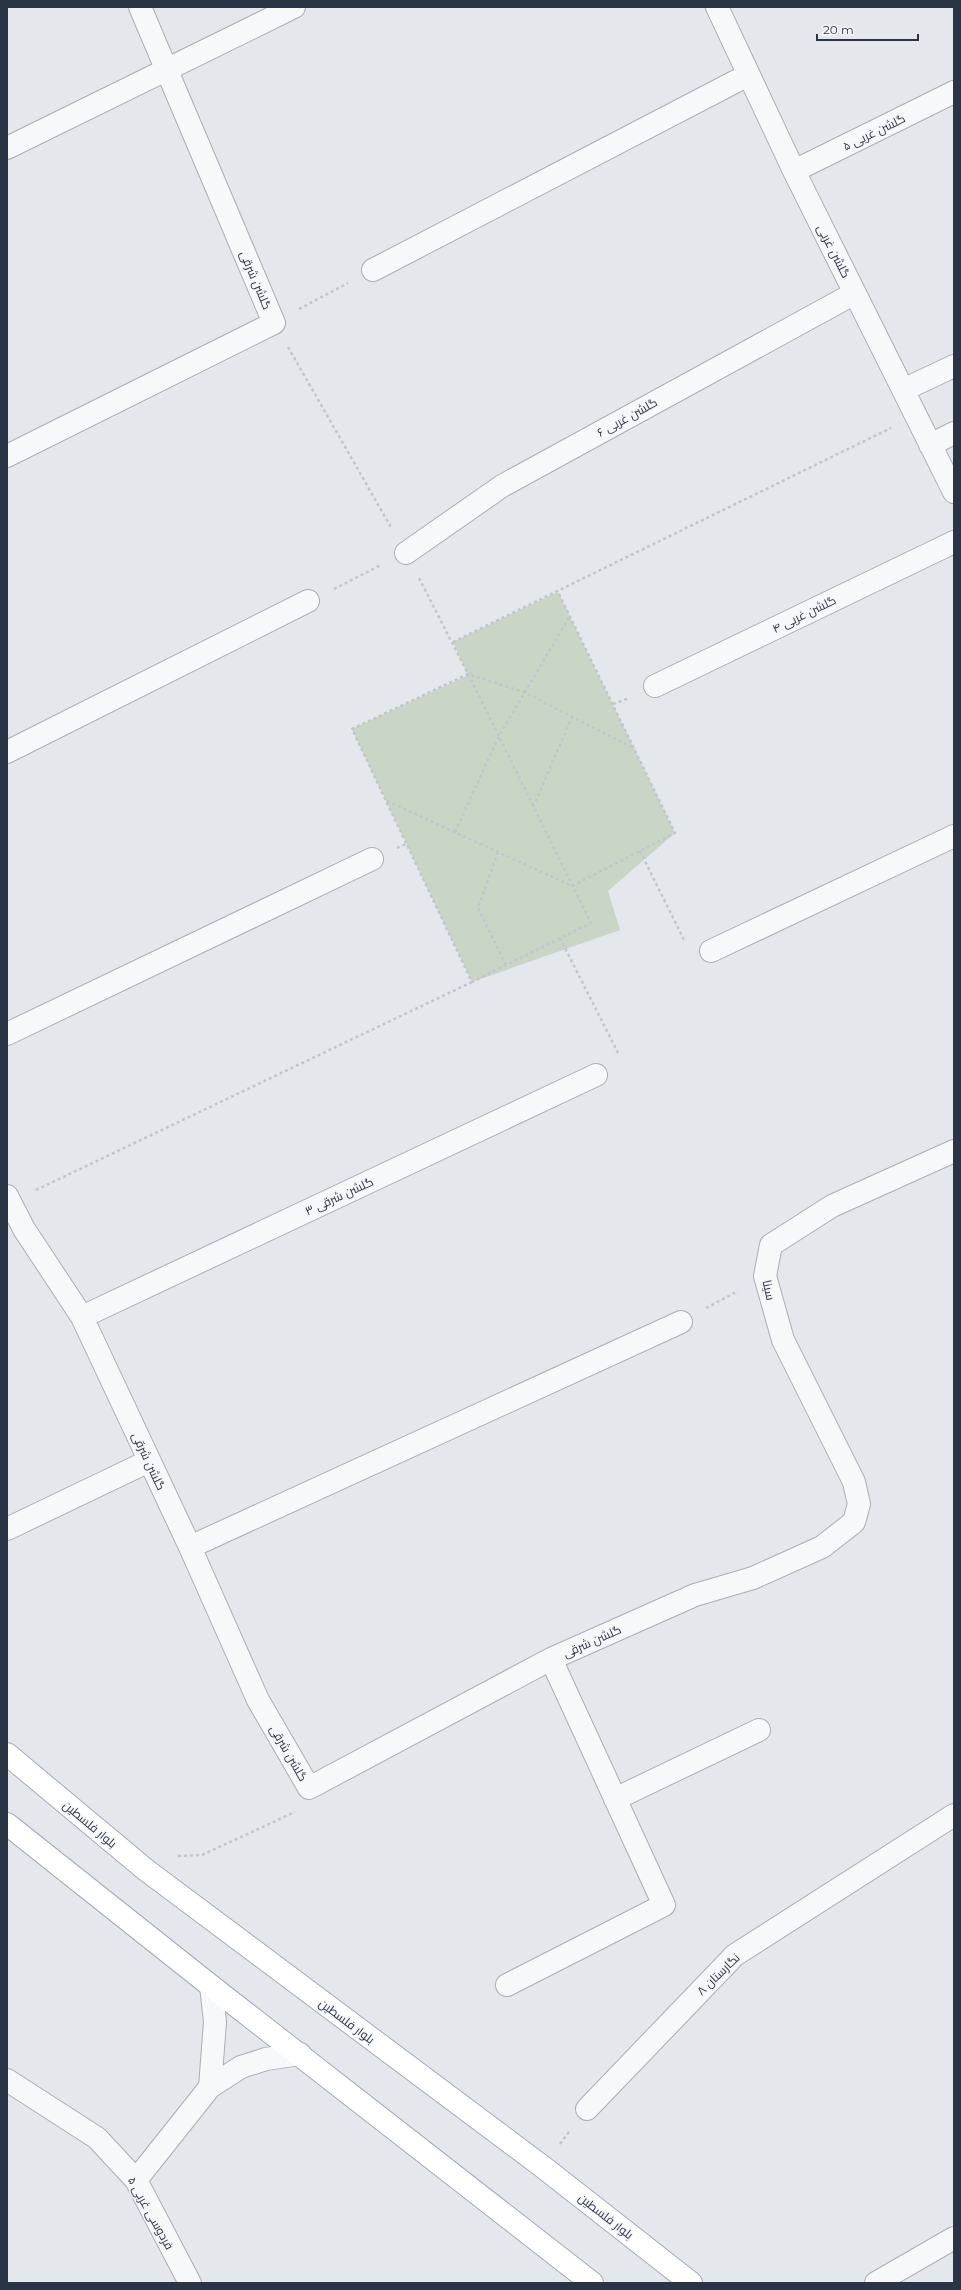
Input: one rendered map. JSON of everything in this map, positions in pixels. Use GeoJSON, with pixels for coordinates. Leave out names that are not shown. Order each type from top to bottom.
{"type":"FeatureCollection","features":[{"type":"Feature","properties":{"kind":"main road","name":"بلوار فلسطین"},"geometry":{"type":"LineString","coordinates":[[7,1754],[146,1870],[543,2167],[690,2283]]}},
{"type":"Feature","properties":{"kind":"main road"},"geometry":{"type":"LineString","coordinates":[[7,1824],[211,1986],[592,2283]]}},
{"type":"Feature","properties":{"kind":"street","name":"گلشن شرقی"},"geometry":{"type":"LineString","coordinates":[[7,456],[274,323],[140,7]]}},
{"type":"Feature","properties":{"kind":"street"},"geometry":{"type":"LineString","coordinates":[[7,148],[294,7]]}},
{"type":"Feature","properties":{"kind":"street","name":"گلشن غربی"},"geometry":{"type":"LineString","coordinates":[[717,7],[794,171],[954,492]]}},
{"type":"Feature","properties":{"kind":"street"},"geometry":{"type":"LineString","coordinates":[[373,270],[748,75]]}},
{"type":"Feature","properties":{"kind":"street","name":"گلشن غربی ۵"},"geometry":{"type":"LineString","coordinates":[[794,171],[954,92]]}},
{"type":"Feature","properties":{"kind":"street","name":"گلشن غربی ۶"},"geometry":{"type":"LineString","coordinates":[[406,553],[502,486],[855,292]]}},
{"type":"Feature","properties":{"kind":"street"},"geometry":{"type":"LineString","coordinates":[[903,390],[954,366]]}},
{"type":"Feature","properties":{"kind":"street"},"geometry":{"type":"LineString","coordinates":[[930,445],[954,433]]}},
{"type":"Feature","properties":{"kind":"street","name":"گلشن غربی ۴"},"geometry":{"type":"LineString","coordinates":[[655,686],[954,542]]}},
{"type":"Feature","properties":{"kind":"street"},"geometry":{"type":"LineString","coordinates":[[7,752],[308,601]]}},
{"type":"Feature","properties":{"kind":"street"},"geometry":{"type":"LineString","coordinates":[[711,951],[954,836]]}},
{"type":"Feature","properties":{"kind":"street"},"geometry":{"type":"LineString","coordinates":[[7,1034],[372,859]]}},
{"type":"Feature","properties":{"kind":"street","name":"گلشن شرقی ۳"},"geometry":{"type":"LineString","coordinates":[[82,1318],[596,1075]]}},
{"type":"Feature","properties":{"kind":"street","name":"سینا"},"geometry":{"type":"LineString","coordinates":[[854,1522],[859,1504],[854,1482],[784,1340],[765,1276],[771,1245],[832,1206],[954,1151]]}},
{"type":"Feature","properties":{"kind":"street","name":"گلشن شرقی"},"geometry":{"type":"LineString","coordinates":[[9,1199],[15,1232],[82,1318],[190,1547],[258,1700],[309,1788],[551,1659],[696,1595],[754,1578],[794,1560],[822,1547],[854,1522]]}},
{"type":"Feature","properties":{"kind":"street"},"geometry":{"type":"LineString","coordinates":[[190,1547],[681,1322]]}},
{"type":"Feature","properties":{"kind":"street"},"geometry":{"type":"LineString","coordinates":[[7,1529],[149,1461]]}},
{"type":"Feature","properties":{"kind":"street"},"geometry":{"type":"LineString","coordinates":[[507,1985],[664,1905],[551,1659]]}},
{"type":"Feature","properties":{"kind":"street"},"geometry":{"type":"LineString","coordinates":[[615,1799],[759,1730]]}},
{"type":"Feature","properties":{"kind":"street","name":"نگارستان ۸"},"geometry":{"type":"LineString","coordinates":[[587,2109],[735,1955],[954,1815]]}},
{"type":"Feature","properties":{"kind":"street"},"geometry":{"type":"LineString","coordinates":[[210,2087],[215,2022],[211,1986]]}},
{"type":"Feature","properties":{"kind":"street"},"geometry":{"type":"LineString","coordinates":[[136,2180],[210,2087],[240,2067],[266,2059],[300,2054]]}},
{"type":"Feature","properties":{"kind":"street","name":"فردوسی غربی ۵"},"geometry":{"type":"LineString","coordinates":[[7,2080],[97,2138],[136,2180],[190,2283]]}},
{"type":"Feature","properties":{"kind":"street"},"geometry":{"type":"LineString","coordinates":[[876,2283],[954,2238]]}},
{"type":"Feature","properties":{"kind":"path"},"geometry":{"type":"LineString","coordinates":[[9,1199],[472,982],[590,923],[453,642],[406,553],[274,323],[373,270]]}},
{"type":"Feature","properties":{"kind":"path"},"geometry":{"type":"LineString","coordinates":[[453,642],[558,592],[915,416]]}},
{"type":"Feature","properties":{"kind":"path"},"geometry":{"type":"LineString","coordinates":[[308,601],[406,553]]}},
{"type":"Feature","properties":{"kind":"path"},"geometry":{"type":"LineString","coordinates":[[558,592],[675,833],[572,886]]}},
{"type":"Feature","properties":{"kind":"path"},"geometry":{"type":"LineString","coordinates":[[455,832],[498,736],[570,615]]}},
{"type":"Feature","properties":{"kind":"path"},"geometry":{"type":"LineString","coordinates":[[472,982],[352,729],[468,674],[524,692],[634,749]]}},
{"type":"Feature","properties":{"kind":"path"},"geometry":{"type":"LineString","coordinates":[[534,807],[572,717]]}},
{"type":"Feature","properties":{"kind":"path"},"geometry":{"type":"LineString","coordinates":[[386,801],[572,886]]}},
{"type":"Feature","properties":{"kind":"path"},"geometry":{"type":"LineString","coordinates":[[640,851],[693,960],[711,951]]}},
{"type":"Feature","properties":{"kind":"path"},"geometry":{"type":"LineString","coordinates":[[498,852],[478,908],[506,965]]}},
{"type":"Feature","properties":{"kind":"path"},"geometry":{"type":"LineString","coordinates":[[560,938],[623,1064],[596,1075]]}},
{"type":"Feature","properties":{"kind":"path"},"geometry":{"type":"LineString","coordinates":[[681,1322],[765,1276]]}},
{"type":"Feature","properties":{"kind":"path"},"geometry":{"type":"LineString","coordinates":[[146,1870],[175,1856],[202,1855],[304,1808],[309,1788]]}},
{"type":"Feature","properties":{"kind":"path"},"geometry":{"type":"LineString","coordinates":[[543,2167],[587,2109]]}},
{"type":"Feature","properties":{"kind":"green space"},"geometry":{"type":"Polygon","coordinates":[[[558,592],[675,833],[608,891],[620,930],[472,982],[352,729],[468,675],[453,642],[558,592]]]}}]}
